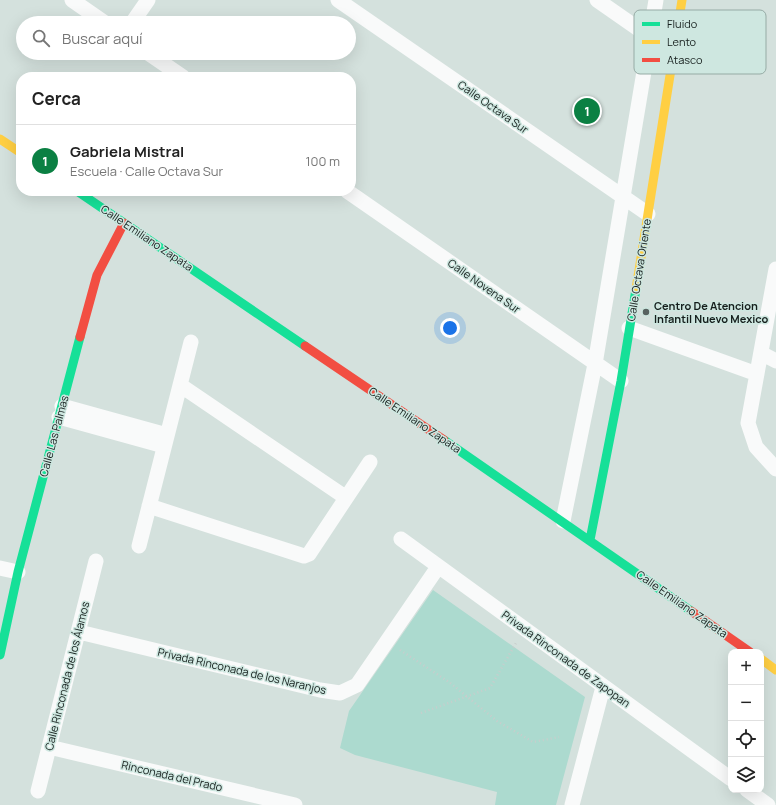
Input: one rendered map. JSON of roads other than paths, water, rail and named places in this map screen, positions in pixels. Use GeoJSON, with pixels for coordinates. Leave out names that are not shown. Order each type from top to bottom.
{"type":"FeatureCollection","features":[{"type":"Feature","properties":{"kind":"street"},"geometry":{"type":"LineString","coordinates":[[72,0],[95,16]]}},
{"type":"Feature","properties":{"kind":"street"},"geometry":{"type":"LineString","coordinates":[[137,16],[148,0]]}},
{"type":"Feature","properties":{"kind":"street","name":"Calle Octava Sur"},"geometry":{"type":"LineString","coordinates":[[338,0],[648,214]]}},
{"type":"Feature","properties":{"kind":"street"},"geometry":{"type":"LineString","coordinates":[[596,0],[634,26]]}},
{"type":"Feature","properties":{"kind":"street"},"geometry":{"type":"LineString","coordinates":[[654,10],[656,0]]}},
{"type":"Feature","properties":{"kind":"street","name":"Calle Octava Oriente"},"geometry":{"type":"LineString","coordinates":[[680,10],[682,0]]}},
{"type":"Feature","properties":{"kind":"street"},"geometry":{"type":"LineString","coordinates":[[158,60],[176,72]]}},
{"type":"Feature","properties":{"kind":"street"},"geometry":{"type":"LineString","coordinates":[[563,521],[596,364],[644,74]]}},
{"type":"Feature","properties":{"kind":"street","name":"Calle Octava Oriente"},"geometry":{"type":"LineString","coordinates":[[590,540],[621,382],[670,74]]}},
{"type":"Feature","properties":{"kind":"street"},"geometry":{"type":"LineString","coordinates":[[0,139],[16,150]]}},
{"type":"Feature","properties":{"kind":"street","name":"Calle Emiliano Zapata"},"geometry":{"type":"LineString","coordinates":[[84,196],[563,521],[746,649]]}},
{"type":"Feature","properties":{"kind":"street","name":"Calle Novena Sur"},"geometry":{"type":"LineString","coordinates":[[354,196],[621,382]]}},
{"type":"Feature","properties":{"kind":"street","name":"Calle Las Palmas"},"geometry":{"type":"LineString","coordinates":[[0,655],[18,572],[96,275],[124,223]]}},
{"type":"Feature","properties":{"kind":"street"},"geometry":{"type":"LineString","coordinates":[[776,269],[748,423],[756,447],[776,469]]}},
{"type":"Feature","properties":{"kind":"street"},"geometry":{"type":"LineString","coordinates":[[629,328],[756,374]]}},
{"type":"Feature","properties":{"kind":"street"},"geometry":{"type":"LineString","coordinates":[[139,546],[191,342]]}},
{"type":"Feature","properties":{"kind":"street"},"geometry":{"type":"LineString","coordinates":[[761,353],[776,361]]}},
{"type":"Feature","properties":{"kind":"street"},"geometry":{"type":"LineString","coordinates":[[180,385],[345,497]]}},
{"type":"Feature","properties":{"kind":"street"},"geometry":{"type":"LineString","coordinates":[[60,412],[165,440]]}},
{"type":"Feature","properties":{"kind":"street"},"geometry":{"type":"LineString","coordinates":[[149,506],[304,556],[309,554],[345,497],[370,462]]}},
{"type":"Feature","properties":{"kind":"street","name":"Privada Rinconada de Zapopan"},"geometry":{"type":"LineString","coordinates":[[401,539],[728,777]]}},
{"type":"Feature","properties":{"kind":"street","name":"Calle Rinconada de los Álamos"},"geometry":{"type":"LineString","coordinates":[[38,791],[96,561]]}},
{"type":"Feature","properties":{"kind":"street","name":"Privada Rinconada de los Naranjos"},"geometry":{"type":"LineString","coordinates":[[79,632],[320,690],[340,693],[357,685],[438,567]]}},
{"type":"Feature","properties":{"kind":"street"},"geometry":{"type":"LineString","coordinates":[[0,568],[18,572]]}},
{"type":"Feature","properties":{"kind":"street"},"geometry":{"type":"LineString","coordinates":[[764,661],[776,670]]}},
{"type":"Feature","properties":{"kind":"street"},"geometry":{"type":"LineString","coordinates":[[572,805],[603,687]]}},
{"type":"Feature","properties":{"kind":"street","name":"Rinconada del Prado"},"geometry":{"type":"LineString","coordinates":[[49,747],[295,805]]}},
{"type":"Feature","properties":{"kind":"street"},"geometry":{"type":"LineString","coordinates":[[751,793],[768,805]]}},
{"type":"Feature","properties":{"kind":"place","name":"Gabriela Mistral"},"geometry":{"type":"Point","coordinates":[587,111]}},
{"type":"Feature","properties":{"kind":"place","name":"Centro De Atencion Infantil Nuevo Mexico"},"geometry":{"type":"Point","coordinates":[646,312]}}]}
